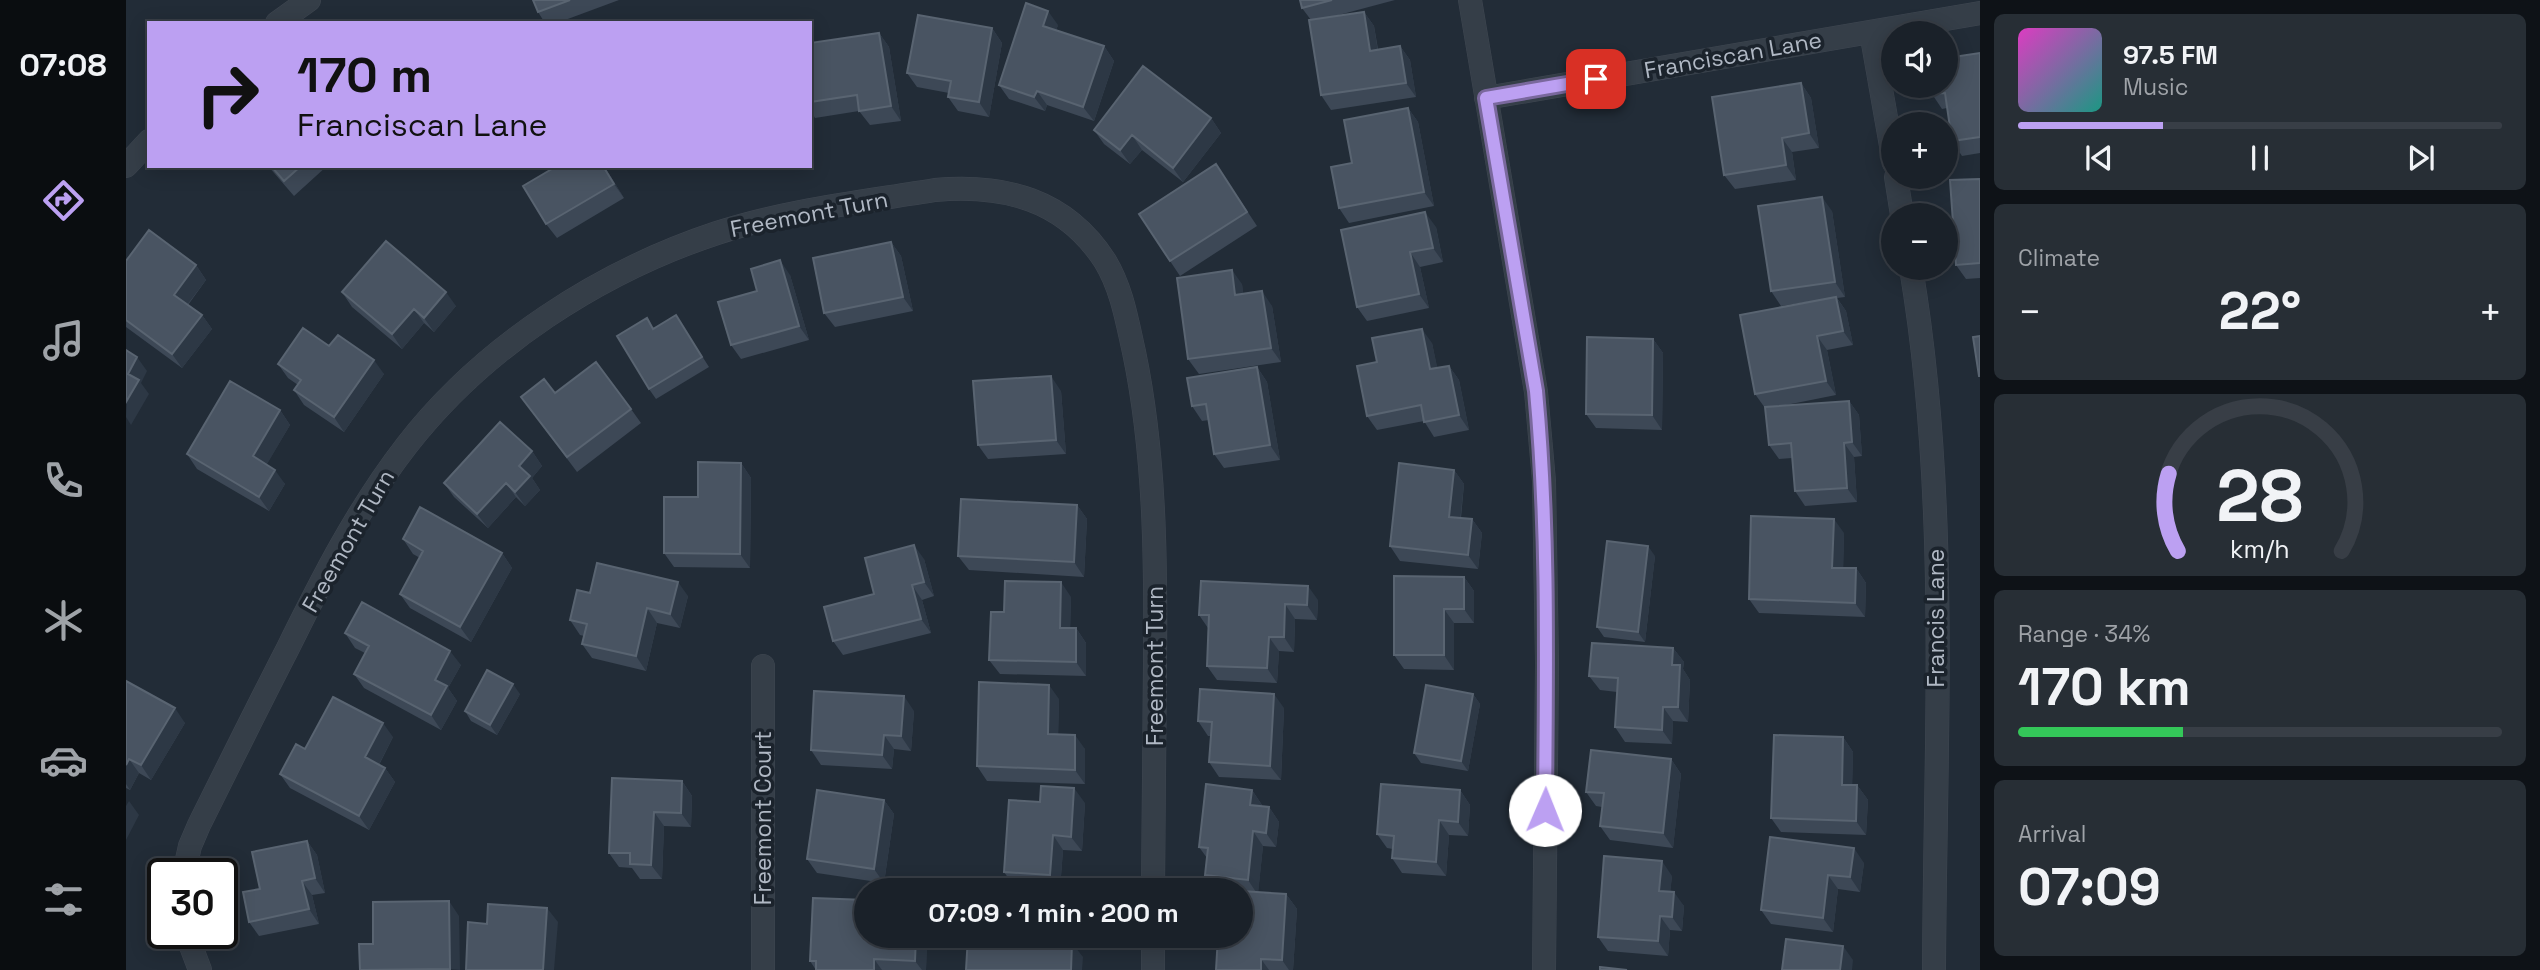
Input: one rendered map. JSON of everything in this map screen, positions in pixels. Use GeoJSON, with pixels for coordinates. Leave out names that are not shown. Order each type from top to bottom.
{"type":"FeatureCollection","features":[{"type":"Feature","properties":{"kind":"street"},"geometry":{"type":"LineString","coordinates":[[280,21],[309,0]]}},
{"type":"Feature","properties":{"kind":"street"},"geometry":{"type":"LineString","coordinates":[[1470,0],[1536,391],[1544,481],[1547,663],[1544,970]]}},
{"type":"Feature","properties":{"kind":"street","name":"Franciscan Lane"},"geometry":{"type":"LineString","coordinates":[[1486,98],[1980,13]]}},
{"type":"Feature","properties":{"kind":"street"},"geometry":{"type":"LineString","coordinates":[[1871,32],[1885,112]]}},
{"type":"Feature","properties":{"kind":"street"},"geometry":{"type":"LineString","coordinates":[[126,166],[147,143]]}},
{"type":"Feature","properties":{"kind":"street","name":"Freemont Turn"},"geometry":{"type":"LineString","coordinates":[[187,858],[199,825],[345,539],[407,444],[432,415],[485,364],[570,302],[624,272],[688,243],[774,218],[934,190],[960,188],[1000,190],[1020,195],[1059,214],[1092,244],[1105,262],[1123,302],[1141,384],[1153,514],[1156,600],[1153,878]]}},
{"type":"Feature","properties":{"kind":"street","name":"Francis Lane"},"geometry":{"type":"LineString","coordinates":[[1913,280],[1926,367],[1935,477],[1937,606],[1934,970]]}},
{"type":"Feature","properties":{"kind":"street","name":"Freemont Court"},"geometry":{"type":"LineString","coordinates":[[763,970],[764,666]]}},
{"type":"Feature","properties":{"kind":"street"},"geometry":{"type":"LineString","coordinates":[[1153,948],[1153,970]]}},
{"type":"Feature","properties":{"kind":"street"},"geometry":{"type":"LineString","coordinates":[[192,949],[200,970]]}},
{"type":"Feature","properties":{"kind":"building"},"geometry":{"type":"Polygon","coordinates":[[[533,0],[570,0],[538,12],[533,0]]]}},
{"type":"Feature","properties":{"kind":"building"},"geometry":{"type":"Polygon","coordinates":[[[1300,0],[1332,0],[1302,8],[1300,0]]]}},
{"type":"Feature","properties":{"kind":"building"},"geometry":{"type":"Polygon","coordinates":[[[1026,3],[1048,11],[1043,26],[1104,46],[1083,107],[1037,91],[1034,97],[999,85],[1026,3]]]}},
{"type":"Feature","properties":{"kind":"building"},"geometry":{"type":"Polygon","coordinates":[[[1364,12],[1370,51],[1400,46],[1406,83],[1321,95],[1309,20],[1364,12]]]}},
{"type":"Feature","properties":{"kind":"building"},"geometry":{"type":"Polygon","coordinates":[[[918,15],[992,28],[979,102],[948,97],[951,81],[907,73],[918,15]]]}},
{"type":"Feature","properties":{"kind":"building"},"geometry":{"type":"Polygon","coordinates":[[[879,33],[891,106],[859,111],[857,95],[812,102],[812,43],[879,33]]]}},
{"type":"Feature","properties":{"kind":"building"},"geometry":{"type":"Polygon","coordinates":[[[1980,53],[1980,137],[1958,140],[1958,112],[1948,112],[1946,98],[1958,98],[1958,56],[1980,53]]]}},
{"type":"Feature","properties":{"kind":"building"},"geometry":{"type":"Polygon","coordinates":[[[1143,66],[1211,118],[1173,168],[1132,135],[1120,150],[1094,130],[1143,66]]]}},
{"type":"Feature","properties":{"kind":"building"},"geometry":{"type":"Polygon","coordinates":[[[1801,83],[1809,133],[1782,138],[1786,165],[1724,175],[1712,97],[1801,83]]]}},
{"type":"Feature","properties":{"kind":"building"},"geometry":{"type":"Polygon","coordinates":[[[1408,108],[1424,192],[1339,208],[1331,167],[1352,163],[1344,120],[1408,108]]]}},
{"type":"Feature","properties":{"kind":"building"},"geometry":{"type":"Polygon","coordinates":[[[1216,164],[1247,212],[1170,261],[1139,214],[1216,164]]]}},
{"type":"Feature","properties":{"kind":"building"},"geometry":{"type":"Polygon","coordinates":[[[273,168],[299,168],[284,181],[273,168]]]}},
{"type":"Feature","properties":{"kind":"building"},"geometry":{"type":"Polygon","coordinates":[[[554,168],[604,168],[614,184],[546,224],[523,186],[554,168]]]}},
{"type":"Feature","properties":{"kind":"building"},"geometry":{"type":"Polygon","coordinates":[[[1980,179],[1980,263],[1958,265],[1958,203],[1952,203],[1951,189],[1958,189],[1958,180],[1980,179]]]}},
{"type":"Feature","properties":{"kind":"building"},"geometry":{"type":"Polygon","coordinates":[[[1822,197],[1835,282],[1771,291],[1758,206],[1822,197]]]}},
{"type":"Feature","properties":{"kind":"building"},"geometry":{"type":"Polygon","coordinates":[[[1425,212],[1433,248],[1410,252],[1419,294],[1357,307],[1341,230],[1425,212]]]}},
{"type":"Feature","properties":{"kind":"building"},"geometry":{"type":"Polygon","coordinates":[[[149,230],[196,265],[174,295],[202,315],[172,354],[126,320],[126,261],[149,230]]]}},
{"type":"Feature","properties":{"kind":"building"},"geometry":{"type":"Polygon","coordinates":[[[386,241],[446,292],[424,318],[414,309],[392,334],[342,292],[386,241]]]}},
{"type":"Feature","properties":{"kind":"building"},"geometry":{"type":"Polygon","coordinates":[[[891,242],[903,297],[824,313],[813,258],[891,242]]]}},
{"type":"Feature","properties":{"kind":"building"},"geometry":{"type":"Polygon","coordinates":[[[780,260],[799,326],[731,345],[718,302],[757,291],[751,269],[780,260]]]}},
{"type":"Feature","properties":{"kind":"building"},"geometry":{"type":"Polygon","coordinates":[[[1232,270],[1235,295],[1262,291],[1271,348],[1188,359],[1177,278],[1232,270]]]}},
{"type":"Feature","properties":{"kind":"building"},"geometry":{"type":"Polygon","coordinates":[[[1836,297],[1843,331],[1817,336],[1826,381],[1755,394],[1740,315],[1836,297]]]}},
{"type":"Feature","properties":{"kind":"building"},"geometry":{"type":"Polygon","coordinates":[[[676,315],[702,357],[649,389],[617,336],[647,318],[653,329],[676,315]]]}},
{"type":"Feature","properties":{"kind":"building"},"geometry":{"type":"Polygon","coordinates":[[[303,328],[329,346],[338,335],[374,360],[334,417],[294,390],[301,380],[278,364],[303,328]]]}},
{"type":"Feature","properties":{"kind":"building"},"geometry":{"type":"Polygon","coordinates":[[[1422,329],[1430,369],[1449,366],[1459,415],[1424,422],[1421,405],[1367,416],[1357,366],[1377,362],[1372,338],[1422,329]]]}},
{"type":"Feature","properties":{"kind":"building"},"geometry":{"type":"Polygon","coordinates":[[[1980,336],[1980,376],[1979,376],[1973,337],[1980,336]]]}},
{"type":"Feature","properties":{"kind":"building"},"geometry":{"type":"Polygon","coordinates":[[[1587,337],[1653,339],[1652,415],[1586,414],[1587,337]]]}},
{"type":"Feature","properties":{"kind":"building"},"geometry":{"type":"Polygon","coordinates":[[[126,350],[137,357],[128,374],[139,380],[126,402],[126,350]]]}},
{"type":"Feature","properties":{"kind":"building"},"geometry":{"type":"Polygon","coordinates":[[[596,362],[631,409],[567,457],[521,397],[544,379],[555,393],[596,362]]]}},
{"type":"Feature","properties":{"kind":"building"},"geometry":{"type":"Polygon","coordinates":[[[1257,367],[1270,445],[1214,454],[1206,404],[1192,406],[1187,378],[1257,367]]]}},
{"type":"Feature","properties":{"kind":"building"},"geometry":{"type":"Polygon","coordinates":[[[1051,376],[1056,440],[978,445],[973,381],[1051,376]]]}},
{"type":"Feature","properties":{"kind":"building"},"geometry":{"type":"Polygon","coordinates":[[[230,381],[280,410],[253,456],[275,470],[259,497],[187,454],[230,381]]]}},
{"type":"Feature","properties":{"kind":"building"},"geometry":{"type":"Polygon","coordinates":[[[1849,401],[1852,442],[1844,443],[1847,488],[1795,491],[1791,443],[1769,445],[1765,407],[1849,401]]]}},
{"type":"Feature","properties":{"kind":"building"},"geometry":{"type":"Polygon","coordinates":[[[500,422],[532,451],[519,466],[530,476],[515,492],[506,483],[477,514],[444,483],[500,422]]]}},
{"type":"Feature","properties":{"kind":"building"},"geometry":{"type":"Polygon","coordinates":[[[698,462],[741,463],[740,554],[664,553],[664,497],[698,497],[698,462]]]}},
{"type":"Feature","properties":{"kind":"building"},"geometry":{"type":"Polygon","coordinates":[[[1399,463],[1454,470],[1449,517],[1472,519],[1468,555],[1390,546],[1399,463]]]}},
{"type":"Feature","properties":{"kind":"building"},"geometry":{"type":"Polygon","coordinates":[[[961,499],[1077,505],[1074,562],[958,556],[961,499]]]}},
{"type":"Feature","properties":{"kind":"building"},"geometry":{"type":"Polygon","coordinates":[[[420,507],[502,553],[460,627],[400,594],[423,551],[403,539],[420,507]]]}},
{"type":"Feature","properties":{"kind":"building"},"geometry":{"type":"Polygon","coordinates":[[[1751,516],[1834,519],[1832,568],[1856,568],[1855,603],[1749,599],[1751,516]]]}},
{"type":"Feature","properties":{"kind":"building"},"geometry":{"type":"Polygon","coordinates":[[[1607,541],[1648,546],[1638,632],[1597,627],[1607,541]]]}},
{"type":"Feature","properties":{"kind":"building"},"geometry":{"type":"Polygon","coordinates":[[[914,545],[924,582],[912,585],[921,619],[833,641],[824,607],[874,594],[865,558],[914,545]]]}},
{"type":"Feature","properties":{"kind":"building"},"geometry":{"type":"Polygon","coordinates":[[[597,563],[678,582],[670,614],[647,608],[636,656],[582,644],[587,624],[570,620],[577,590],[590,593],[597,563]]]}},
{"type":"Feature","properties":{"kind":"building"},"geometry":{"type":"Polygon","coordinates":[[[1394,576],[1464,577],[1464,609],[1444,609],[1444,655],[1394,655],[1394,576]]]}},
{"type":"Feature","properties":{"kind":"building"},"geometry":{"type":"Polygon","coordinates":[[[1005,581],[1061,582],[1060,628],[1076,628],[1076,662],[989,660],[991,612],[1004,612],[1005,581]]]}},
{"type":"Feature","properties":{"kind":"building"},"geometry":{"type":"Polygon","coordinates":[[[1201,581],[1308,586],[1307,605],[1285,604],[1284,637],[1269,637],[1267,668],[1207,666],[1209,615],[1199,615],[1201,581]]]}},
{"type":"Feature","properties":{"kind":"building"},"geometry":{"type":"Polygon","coordinates":[[[362,602],[450,651],[435,680],[447,686],[431,715],[354,674],[369,646],[345,633],[362,602]]]}},
{"type":"Feature","properties":{"kind":"building"},"geometry":{"type":"Polygon","coordinates":[[[1592,643],[1673,648],[1672,665],[1680,665],[1678,707],[1663,707],[1662,730],[1615,727],[1618,678],[1589,676],[1592,643]]]}},
{"type":"Feature","properties":{"kind":"building"},"geometry":{"type":"Polygon","coordinates":[[[487,670],[513,684],[490,725],[465,711],[487,670]]]}},
{"type":"Feature","properties":{"kind":"building"},"geometry":{"type":"Polygon","coordinates":[[[126,681],[175,708],[141,765],[129,759],[126,765],[126,681]]]}},
{"type":"Feature","properties":{"kind":"building"},"geometry":{"type":"Polygon","coordinates":[[[979,682],[1049,685],[1048,734],[1075,735],[1075,770],[977,766],[979,682]]]}},
{"type":"Feature","properties":{"kind":"building"},"geometry":{"type":"Polygon","coordinates":[[[1426,685],[1473,694],[1461,761],[1414,753],[1426,685]]]}},
{"type":"Feature","properties":{"kind":"building"},"geometry":{"type":"Polygon","coordinates":[[[1200,689],[1274,694],[1270,766],[1209,762],[1212,722],[1198,721],[1200,689]]]}},
{"type":"Feature","properties":{"kind":"building"},"geometry":{"type":"Polygon","coordinates":[[[814,691],[904,696],[901,736],[884,735],[882,755],[811,750],[814,691]]]}},
{"type":"Feature","properties":{"kind":"building"},"geometry":{"type":"Polygon","coordinates":[[[333,697],[383,723],[365,757],[385,768],[359,816],[280,774],[296,744],[305,749],[333,697]]]}},
{"type":"Feature","properties":{"kind":"building"},"geometry":{"type":"Polygon","coordinates":[[[1774,735],[1843,737],[1842,785],[1857,785],[1856,821],[1771,818],[1774,735]]]}},
{"type":"Feature","properties":{"kind":"building"},"geometry":{"type":"Polygon","coordinates":[[[1591,750],[1671,759],[1663,833],[1600,826],[1604,793],[1586,792],[1591,750]]]}},
{"type":"Feature","properties":{"kind":"building"},"geometry":{"type":"Polygon","coordinates":[[[612,778],[682,781],[681,813],[654,812],[651,865],[630,864],[630,853],[609,853],[612,778]]]}},
{"type":"Feature","properties":{"kind":"building"},"geometry":{"type":"Polygon","coordinates":[[[1206,784],[1252,790],[1250,805],[1269,807],[1266,833],[1253,831],[1248,878],[1205,875],[1208,848],[1199,847],[1206,784]]]}},
{"type":"Feature","properties":{"kind":"building"},"geometry":{"type":"Polygon","coordinates":[[[1381,784],[1460,790],[1458,822],[1439,820],[1436,862],[1392,858],[1394,836],[1377,834],[1381,784]]]}},
{"type":"Feature","properties":{"kind":"building"},"geometry":{"type":"Polygon","coordinates":[[[1041,786],[1074,788],[1071,837],[1053,835],[1050,875],[1004,872],[1009,800],[1040,802],[1041,786]]]}},
{"type":"Feature","properties":{"kind":"building"},"geometry":{"type":"Polygon","coordinates":[[[817,790],[884,800],[874,869],[807,859],[817,790]]]}},
{"type":"Feature","properties":{"kind":"building"},"geometry":{"type":"Polygon","coordinates":[[[1770,837],[1854,848],[1850,877],[1828,875],[1823,918],[1761,910],[1770,837]]]}},
{"type":"Feature","properties":{"kind":"building"},"geometry":{"type":"Polygon","coordinates":[[[307,841],[315,878],[302,881],[309,909],[249,922],[243,892],[260,889],[252,852],[307,841]]]}},
{"type":"Feature","properties":{"kind":"building"},"geometry":{"type":"Polygon","coordinates":[[[1604,856],[1662,861],[1659,891],[1674,892],[1672,917],[1660,916],[1658,941],[1598,937],[1604,856]]]}},
{"type":"Feature","properties":{"kind":"building"},"geometry":{"type":"Polygon","coordinates":[[[1253,892],[1286,894],[1282,960],[1261,959],[1261,970],[1216,970],[1217,948],[1253,948],[1253,892]]]}},
{"type":"Feature","properties":{"kind":"building"},"geometry":{"type":"Polygon","coordinates":[[[813,898],[854,900],[854,948],[916,948],[915,961],[874,959],[874,970],[816,970],[816,961],[810,961],[813,898]]]}},
{"type":"Feature","properties":{"kind":"building"},"geometry":{"type":"Polygon","coordinates":[[[449,901],[450,969],[360,970],[359,944],[373,944],[373,902],[449,901]]]}},
{"type":"Feature","properties":{"kind":"building"},"geometry":{"type":"Polygon","coordinates":[[[488,904],[547,908],[543,970],[466,970],[468,922],[487,924],[488,904]]]}},
{"type":"Feature","properties":{"kind":"building"},"geometry":{"type":"Polygon","coordinates":[[[1786,939],[1843,946],[1840,970],[1782,970],[1786,939]]]}},
{"type":"Feature","properties":{"kind":"building"},"geometry":{"type":"Polygon","coordinates":[[[967,948],[1072,948],[1071,970],[966,970],[967,948]]]}},
{"type":"Feature","properties":{"kind":"building"},"geometry":{"type":"Polygon","coordinates":[[[1600,967],[1627,970],[1600,970],[1600,967]]]}},
{"type":"Feature","properties":{"kind":"route"},"geometry":{"type":"LineString","coordinates":[[1545,810],[1547,663],[1544,481],[1536,391],[1486,98],[1596,79]]}}]}
